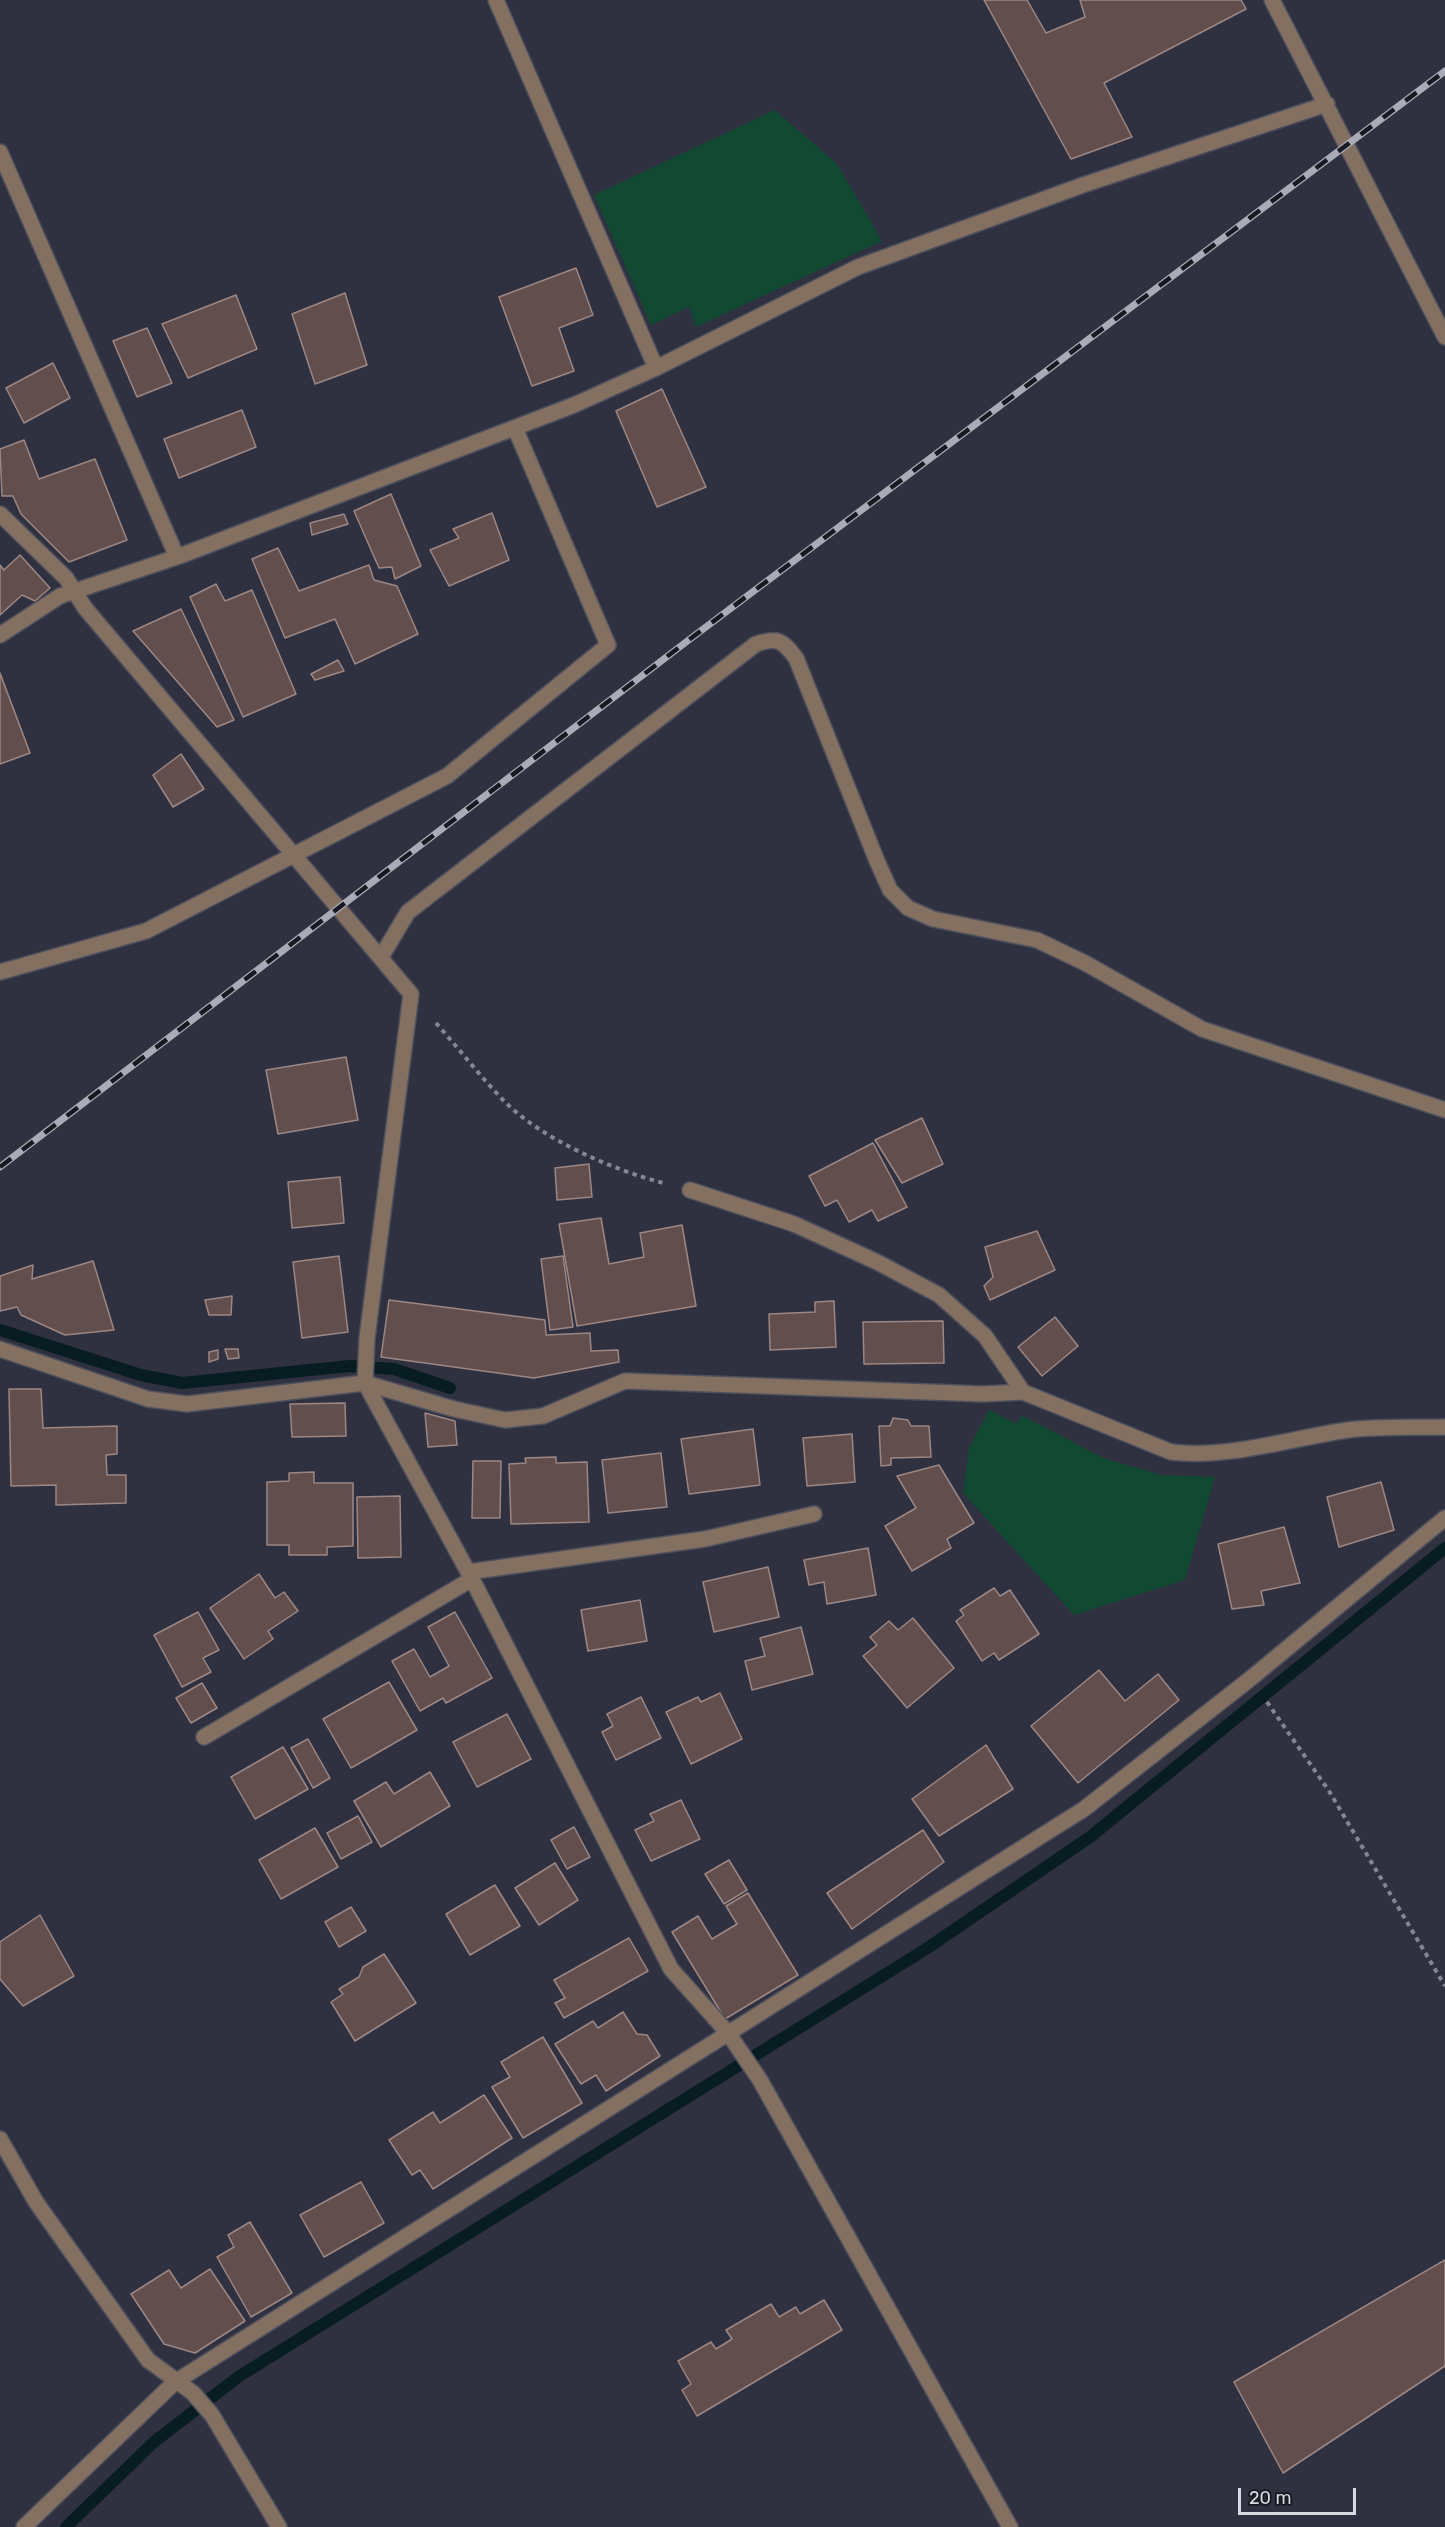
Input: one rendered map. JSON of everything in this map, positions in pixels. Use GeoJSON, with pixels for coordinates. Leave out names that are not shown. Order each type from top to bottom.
{"type":"FeatureCollection","features":[{"type":"Feature","properties":{"kind":"street"},"geometry":{"type":"LineString","coordinates":[[496,0],[656,368]]}},
{"type":"Feature","properties":{"kind":"street"},"geometry":{"type":"LineString","coordinates":[[1272,0],[1445,337]]}},
{"type":"Feature","properties":{"kind":"street"},"geometry":{"type":"LineString","coordinates":[[0,635],[60,596],[177,557],[574,405],[656,368],[858,267],[1083,185],[1327,104]]}},
{"type":"Feature","properties":{"kind":"street"},"geometry":{"type":"LineString","coordinates":[[0,153],[177,557]]}},
{"type":"Feature","properties":{"kind":"street"},"geometry":{"type":"LineString","coordinates":[[0,972],[146,931],[447,776],[608,645],[515,428]]}},
{"type":"Feature","properties":{"kind":"street"},"geometry":{"type":"LineString","coordinates":[[0,514],[76,591],[85,608],[411,994],[366,1372],[671,1969],[732,2039],[760,2080],[1010,2527]]}},
{"type":"Feature","properties":{"kind":"street"},"geometry":{"type":"LineString","coordinates":[[381,957],[408,912],[756,644],[772,639],[785,644],[796,658],[881,870],[890,890],[908,908],[933,919],[1037,940],[1094,968],[1202,1029],[1445,1110]]}},
{"type":"Feature","properties":{"kind":"street"},"geometry":{"type":"LineString","coordinates":[[690,1190],[794,1224],[876,1262],[939,1295],[985,1336],[1023,1392]]}},
{"type":"Feature","properties":{"kind":"street"},"geometry":{"type":"LineString","coordinates":[[0,1349],[148,1399],[187,1404],[366,1372],[454,1409],[505,1420],[543,1416],[625,1381],[983,1394],[1023,1392],[1171,1452],[1192,1455],[1351,1430],[1445,1427]]}},
{"type":"Feature","properties":{"kind":"street"},"geometry":{"type":"LineString","coordinates":[[204,1737],[470,1576],[705,1539],[814,1514]]}},
{"type":"Feature","properties":{"kind":"street"},"geometry":{"type":"LineString","coordinates":[[24,2527],[175,2382],[732,2039],[1084,1809],[1250,1679],[1445,1518]]}},
{"type":"Feature","properties":{"kind":"street"},"geometry":{"type":"LineString","coordinates":[[0,2139],[36,2202],[148,2360],[193,2393],[212,2415],[279,2527]]}},
{"type":"Feature","properties":{"kind":"path"},"geometry":{"type":"LineString","coordinates":[[411,994],[505,1102],[549,1135],[629,1174],[690,1190]]}},
{"type":"Feature","properties":{"kind":"path"},"geometry":{"type":"LineString","coordinates":[[1274,1713],[1329,1791],[1445,1986]]}},
{"type":"Feature","properties":{"kind":"green space"},"geometry":{"type":"Polygon","coordinates":[[[775,110],[837,164],[882,241],[696,327],[689,307],[651,325],[594,195],[775,110]]]}},
{"type":"Feature","properties":{"kind":"green space"},"geometry":{"type":"Polygon","coordinates":[[[989,1410],[1017,1424],[1021,1415],[1106,1459],[1162,1475],[1215,1477],[1185,1580],[1074,1615],[963,1493],[969,1448],[989,1410]]]}},
{"type":"Feature","properties":{"kind":"building"},"geometry":{"type":"Polygon","coordinates":[[[984,0],[1027,0],[1046,33],[1085,17],[1080,0],[1241,0],[1246,9],[1104,83],[1132,137],[1071,159],[984,0]]]}},
{"type":"Feature","properties":{"kind":"building"},"geometry":{"type":"Polygon","coordinates":[[[576,268],[593,315],[559,328],[574,371],[532,386],[499,297],[576,268]]]}},
{"type":"Feature","properties":{"kind":"building"},"geometry":{"type":"Polygon","coordinates":[[[345,293],[367,365],[315,384],[292,314],[345,293]]]}},
{"type":"Feature","properties":{"kind":"building"},"geometry":{"type":"Polygon","coordinates":[[[236,295],[257,349],[188,378],[162,324],[236,295]]]}},
{"type":"Feature","properties":{"kind":"building"},"geometry":{"type":"Polygon","coordinates":[[[147,328],[172,383],[137,397],[113,341],[147,328]]]}},
{"type":"Feature","properties":{"kind":"building"},"geometry":{"type":"Polygon","coordinates":[[[53,363],[70,398],[24,423],[6,388],[53,363]]]}},
{"type":"Feature","properties":{"kind":"building"},"geometry":{"type":"Polygon","coordinates":[[[662,389],[706,487],[657,507],[616,411],[662,389]]]}},
{"type":"Feature","properties":{"kind":"building"},"geometry":{"type":"Polygon","coordinates":[[[242,410],[256,447],[179,478],[164,439],[242,410]]]}},
{"type":"Feature","properties":{"kind":"building"},"geometry":{"type":"Polygon","coordinates":[[[24,440],[39,479],[95,459],[127,540],[69,562],[21,514],[13,496],[2,496],[0,449],[24,440]]]}},
{"type":"Feature","properties":{"kind":"building"},"geometry":{"type":"Polygon","coordinates":[[[391,494],[421,566],[395,579],[392,567],[379,568],[354,511],[391,494]]]}},
{"type":"Feature","properties":{"kind":"building"},"geometry":{"type":"Polygon","coordinates":[[[492,513],[509,560],[449,586],[430,550],[459,538],[453,529],[492,513]]]}},
{"type":"Feature","properties":{"kind":"building"},"geometry":{"type":"Polygon","coordinates":[[[344,514],[348,524],[312,535],[310,523],[344,514]]]}},
{"type":"Feature","properties":{"kind":"building"},"geometry":{"type":"Polygon","coordinates":[[[278,548],[299,591],[369,565],[374,580],[397,586],[418,634],[355,664],[335,619],[285,638],[252,559],[278,548]]]}},
{"type":"Feature","properties":{"kind":"building"},"geometry":{"type":"Polygon","coordinates":[[[20,555],[50,588],[35,601],[22,595],[0,615],[0,565],[4,570],[20,555]]]}},
{"type":"Feature","properties":{"kind":"building"},"geometry":{"type":"Polygon","coordinates":[[[216,584],[225,601],[252,590],[296,694],[243,717],[190,597],[216,584]]]}},
{"type":"Feature","properties":{"kind":"building"},"geometry":{"type":"Polygon","coordinates":[[[181,609],[234,720],[217,727],[133,631],[181,609]]]}},
{"type":"Feature","properties":{"kind":"building"},"geometry":{"type":"Polygon","coordinates":[[[338,660],[344,671],[315,680],[311,674],[338,660]]]}},
{"type":"Feature","properties":{"kind":"building"},"geometry":{"type":"Polygon","coordinates":[[[0,673],[30,753],[0,764],[0,673]]]}},
{"type":"Feature","properties":{"kind":"building"},"geometry":{"type":"Polygon","coordinates":[[[181,754],[204,789],[173,807],[153,775],[181,754]]]}},
{"type":"Feature","properties":{"kind":"building"},"geometry":{"type":"Polygon","coordinates":[[[346,1057],[358,1120],[278,1134],[266,1070],[346,1057]]]}},
{"type":"Feature","properties":{"kind":"building"},"geometry":{"type":"Polygon","coordinates":[[[922,1118],[943,1164],[902,1183],[875,1140],[922,1118]]]}},
{"type":"Feature","properties":{"kind":"building"},"geometry":{"type":"Polygon","coordinates":[[[873,1143],[907,1207],[878,1221],[872,1210],[849,1222],[837,1200],[825,1206],[809,1176],[873,1143]]]}},
{"type":"Feature","properties":{"kind":"building"},"geometry":{"type":"Polygon","coordinates":[[[589,1164],[592,1197],[557,1200],[555,1168],[589,1164]]]}},
{"type":"Feature","properties":{"kind":"building"},"geometry":{"type":"Polygon","coordinates":[[[340,1177],[344,1223],[292,1228],[288,1182],[340,1177]]]}},
{"type":"Feature","properties":{"kind":"building"},"geometry":{"type":"Polygon","coordinates":[[[601,1218],[609,1264],[644,1257],[640,1233],[682,1225],[696,1306],[577,1326],[559,1224],[601,1218]]]}},
{"type":"Feature","properties":{"kind":"building"},"geometry":{"type":"Polygon","coordinates":[[[1037,1231],[1055,1270],[990,1300],[984,1286],[993,1277],[985,1247],[1037,1231]]]}},
{"type":"Feature","properties":{"kind":"building"},"geometry":{"type":"Polygon","coordinates":[[[339,1256],[348,1332],[302,1338],[293,1262],[339,1256]]]}},
{"type":"Feature","properties":{"kind":"building"},"geometry":{"type":"Polygon","coordinates":[[[563,1256],[573,1327],[550,1330],[541,1259],[563,1256]]]}},
{"type":"Feature","properties":{"kind":"building"},"geometry":{"type":"Polygon","coordinates":[[[93,1261],[114,1330],[65,1335],[21,1315],[17,1307],[0,1311],[0,1276],[33,1265],[32,1279],[93,1261]]]}},
{"type":"Feature","properties":{"kind":"building"},"geometry":{"type":"Polygon","coordinates":[[[232,1296],[231,1315],[209,1315],[205,1300],[232,1296]]]}},
{"type":"Feature","properties":{"kind":"building"},"geometry":{"type":"Polygon","coordinates":[[[389,1300],[545,1320],[546,1335],[590,1333],[591,1351],[618,1350],[619,1362],[534,1378],[381,1357],[389,1300]]]}},
{"type":"Feature","properties":{"kind":"building"},"geometry":{"type":"Polygon","coordinates":[[[834,1301],[836,1347],[770,1350],[769,1314],[815,1312],[815,1302],[834,1301]]]}},
{"type":"Feature","properties":{"kind":"building"},"geometry":{"type":"Polygon","coordinates":[[[1055,1317],[1078,1346],[1042,1376],[1018,1347],[1055,1317]]]}},
{"type":"Feature","properties":{"kind":"building"},"geometry":{"type":"Polygon","coordinates":[[[943,1321],[944,1363],[864,1364],[863,1322],[943,1321]]]}},
{"type":"Feature","properties":{"kind":"building"},"geometry":{"type":"Polygon","coordinates":[[[225,1349],[238,1349],[239,1358],[228,1359],[225,1349]]]}},
{"type":"Feature","properties":{"kind":"building"},"geometry":{"type":"Polygon","coordinates":[[[218,1350],[218,1359],[209,1362],[209,1352],[218,1350]]]}},
{"type":"Feature","properties":{"kind":"building"},"geometry":{"type":"Polygon","coordinates":[[[9,1389],[41,1389],[43,1428],[117,1426],[117,1454],[106,1455],[107,1475],[126,1475],[126,1503],[56,1505],[56,1485],[11,1486],[9,1389]]]}},
{"type":"Feature","properties":{"kind":"building"},"geometry":{"type":"Polygon","coordinates":[[[345,1403],[346,1436],[292,1437],[290,1404],[345,1403]]]}},
{"type":"Feature","properties":{"kind":"building"},"geometry":{"type":"Polygon","coordinates":[[[425,1413],[455,1421],[457,1445],[428,1447],[425,1413]]]}},
{"type":"Feature","properties":{"kind":"building"},"geometry":{"type":"Polygon","coordinates":[[[893,1418],[908,1420],[911,1426],[929,1426],[931,1457],[891,1458],[891,1465],[881,1466],[879,1426],[890,1426],[893,1418]]]}},
{"type":"Feature","properties":{"kind":"building"},"geometry":{"type":"Polygon","coordinates":[[[753,1429],[760,1485],[689,1494],[681,1439],[753,1429]]]}},
{"type":"Feature","properties":{"kind":"building"},"geometry":{"type":"Polygon","coordinates":[[[852,1434],[855,1482],[807,1486],[803,1438],[852,1434]]]}},
{"type":"Feature","properties":{"kind":"building"},"geometry":{"type":"Polygon","coordinates":[[[661,1453],[667,1507],[608,1513],[602,1460],[661,1453]]]}},
{"type":"Feature","properties":{"kind":"building"},"geometry":{"type":"Polygon","coordinates":[[[556,1457],[556,1463],[587,1462],[589,1522],[511,1524],[509,1464],[526,1463],[525,1458],[556,1457]]]}},
{"type":"Feature","properties":{"kind":"building"},"geometry":{"type":"Polygon","coordinates":[[[473,1461],[501,1461],[500,1518],[472,1518],[473,1461]]]}},
{"type":"Feature","properties":{"kind":"building"},"geometry":{"type":"Polygon","coordinates":[[[939,1465],[974,1523],[947,1539],[951,1548],[912,1571],[885,1526],[916,1508],[897,1476],[939,1465]]]}},
{"type":"Feature","properties":{"kind":"building"},"geometry":{"type":"Polygon","coordinates":[[[314,1472],[314,1483],[353,1483],[353,1546],[327,1547],[327,1555],[289,1555],[289,1545],[267,1545],[267,1482],[289,1481],[289,1473],[314,1472]]]}},
{"type":"Feature","properties":{"kind":"building"},"geometry":{"type":"Polygon","coordinates":[[[1381,1482],[1394,1530],[1339,1547],[1327,1497],[1381,1482]]]}},
{"type":"Feature","properties":{"kind":"building"},"geometry":{"type":"Polygon","coordinates":[[[400,1496],[401,1557],[358,1558],[357,1497],[400,1496]]]}},
{"type":"Feature","properties":{"kind":"building"},"geometry":{"type":"Polygon","coordinates":[[[1284,1527],[1300,1583],[1261,1591],[1264,1605],[1232,1609],[1218,1544],[1284,1527]]]}},
{"type":"Feature","properties":{"kind":"building"},"geometry":{"type":"Polygon","coordinates":[[[868,1548],[876,1595],[827,1604],[824,1582],[809,1585],[804,1560],[868,1548]]]}},
{"type":"Feature","properties":{"kind":"building"},"geometry":{"type":"Polygon","coordinates":[[[768,1567],[779,1617],[714,1632],[703,1582],[768,1567]]]}},
{"type":"Feature","properties":{"kind":"building"},"geometry":{"type":"Polygon","coordinates":[[[259,1574],[275,1598],[284,1592],[298,1611],[268,1631],[273,1639],[244,1659],[210,1608],[259,1574]]]}},
{"type":"Feature","properties":{"kind":"building"},"geometry":{"type":"Polygon","coordinates":[[[994,1588],[1000,1596],[1010,1590],[1039,1634],[999,1660],[994,1653],[982,1661],[956,1621],[964,1615],[960,1610],[994,1588]]]}},
{"type":"Feature","properties":{"kind":"building"},"geometry":{"type":"Polygon","coordinates":[[[640,1600],[647,1641],[588,1651],[581,1610],[640,1600]]]}},
{"type":"Feature","properties":{"kind":"building"},"geometry":{"type":"Polygon","coordinates":[[[198,1612],[219,1650],[203,1658],[211,1672],[182,1687],[154,1635],[198,1612]]]}},
{"type":"Feature","properties":{"kind":"building"},"geometry":{"type":"Polygon","coordinates":[[[455,1612],[492,1678],[446,1703],[443,1698],[420,1711],[392,1661],[414,1649],[430,1677],[449,1666],[428,1627],[455,1612]]]}},
{"type":"Feature","properties":{"kind":"building"},"geometry":{"type":"Polygon","coordinates":[[[913,1618],[954,1668],[907,1708],[863,1656],[877,1645],[870,1637],[889,1621],[898,1630],[913,1618]]]}},
{"type":"Feature","properties":{"kind":"building"},"geometry":{"type":"Polygon","coordinates":[[[801,1627],[813,1674],[752,1690],[745,1661],[765,1656],[760,1638],[801,1627]]]}},
{"type":"Feature","properties":{"kind":"building"},"geometry":{"type":"Polygon","coordinates":[[[1099,1670],[1125,1701],[1158,1674],[1179,1700],[1078,1783],[1031,1726],[1099,1670]]]}},
{"type":"Feature","properties":{"kind":"building"},"geometry":{"type":"Polygon","coordinates":[[[389,1682],[417,1730],[351,1768],[323,1719],[389,1682]]]}},
{"type":"Feature","properties":{"kind":"building"},"geometry":{"type":"Polygon","coordinates":[[[202,1683],[217,1708],[191,1723],[176,1698],[202,1683]]]}},
{"type":"Feature","properties":{"kind":"building"},"geometry":{"type":"Polygon","coordinates":[[[720,1693],[742,1739],[691,1764],[666,1712],[698,1697],[701,1702],[720,1693]]]}},
{"type":"Feature","properties":{"kind":"building"},"geometry":{"type":"Polygon","coordinates":[[[641,1697],[661,1738],[616,1760],[602,1732],[613,1726],[607,1714],[641,1697]]]}},
{"type":"Feature","properties":{"kind":"building"},"geometry":{"type":"Polygon","coordinates":[[[507,1714],[531,1759],[477,1787],[453,1742],[507,1714]]]}},
{"type":"Feature","properties":{"kind":"building"},"geometry":{"type":"Polygon","coordinates":[[[308,1739],[330,1778],[313,1788],[291,1748],[308,1739]]]}},
{"type":"Feature","properties":{"kind":"building"},"geometry":{"type":"Polygon","coordinates":[[[986,1745],[1013,1789],[939,1836],[912,1799],[986,1745]]]}},
{"type":"Feature","properties":{"kind":"building"},"geometry":{"type":"Polygon","coordinates":[[[283,1747],[308,1789],[255,1819],[231,1777],[283,1747]]]}},
{"type":"Feature","properties":{"kind":"building"},"geometry":{"type":"Polygon","coordinates":[[[430,1772],[450,1806],[381,1847],[354,1801],[386,1782],[394,1794],[430,1772]]]}},
{"type":"Feature","properties":{"kind":"building"},"geometry":{"type":"Polygon","coordinates":[[[681,1800],[700,1839],[651,1861],[635,1830],[654,1821],[650,1814],[681,1800]]]}},
{"type":"Feature","properties":{"kind":"building"},"geometry":{"type":"Polygon","coordinates":[[[358,1816],[372,1842],[341,1859],[327,1833],[358,1816]]]}},
{"type":"Feature","properties":{"kind":"building"},"geometry":{"type":"Polygon","coordinates":[[[574,1827],[590,1857],[567,1869],[551,1840],[574,1827]]]}},
{"type":"Feature","properties":{"kind":"building"},"geometry":{"type":"Polygon","coordinates":[[[315,1828],[338,1867],[281,1899],[259,1860],[315,1828]]]}},
{"type":"Feature","properties":{"kind":"building"},"geometry":{"type":"Polygon","coordinates":[[[923,1830],[944,1862],[852,1929],[827,1893],[923,1830]]]}},
{"type":"Feature","properties":{"kind":"building"},"geometry":{"type":"Polygon","coordinates":[[[729,1860],[747,1890],[724,1904],[705,1874],[729,1860]]]}},
{"type":"Feature","properties":{"kind":"building"},"geometry":{"type":"Polygon","coordinates":[[[555,1863],[578,1900],[539,1925],[515,1888],[555,1863]]]}},
{"type":"Feature","properties":{"kind":"building"},"geometry":{"type":"Polygon","coordinates":[[[495,1885],[520,1926],[470,1955],[446,1914],[495,1885]]]}},
{"type":"Feature","properties":{"kind":"building"},"geometry":{"type":"Polygon","coordinates":[[[748,1893],[798,1975],[725,2019],[672,1932],[698,1916],[712,1939],[737,1924],[726,1906],[748,1893]]]}},
{"type":"Feature","properties":{"kind":"building"},"geometry":{"type":"Polygon","coordinates":[[[351,1907],[366,1931],[339,1947],[325,1922],[351,1907]]]}},
{"type":"Feature","properties":{"kind":"building"},"geometry":{"type":"Polygon","coordinates":[[[40,1915],[74,1976],[23,2006],[0,1979],[0,1942],[40,1915]]]}},
{"type":"Feature","properties":{"kind":"building"},"geometry":{"type":"Polygon","coordinates":[[[629,1938],[648,1971],[564,2018],[555,2003],[565,1998],[554,1980],[629,1938]]]}},
{"type":"Feature","properties":{"kind":"building"},"geometry":{"type":"Polygon","coordinates":[[[384,1954],[416,2003],[355,2041],[331,2002],[343,1994],[339,1989],[359,1977],[363,1967],[384,1954]]]}},
{"type":"Feature","properties":{"kind":"building"},"geometry":{"type":"Polygon","coordinates":[[[623,2012],[637,2034],[647,2035],[660,2056],[606,2091],[596,2075],[581,2084],[555,2044],[593,2021],[598,2028],[623,2012]]]}},
{"type":"Feature","properties":{"kind":"building"},"geometry":{"type":"Polygon","coordinates":[[[543,2037],[582,2103],[523,2138],[492,2087],[510,2077],[501,2062],[543,2037]]]}},
{"type":"Feature","properties":{"kind":"building"},"geometry":{"type":"Polygon","coordinates":[[[484,2095],[512,2138],[433,2189],[420,2170],[412,2175],[389,2140],[433,2112],[440,2123],[484,2095]]]}},
{"type":"Feature","properties":{"kind":"building"},"geometry":{"type":"Polygon","coordinates":[[[361,2182],[384,2223],[324,2257],[300,2215],[361,2182]]]}},
{"type":"Feature","properties":{"kind":"building"},"geometry":{"type":"Polygon","coordinates":[[[250,2222],[292,2293],[251,2317],[217,2257],[234,2247],[228,2235],[250,2222]]]}},
{"type":"Feature","properties":{"kind":"building"},"geometry":{"type":"Polygon","coordinates":[[[1445,2260],[1445,2366],[1283,2473],[1234,2382],[1445,2260]]]}},
{"type":"Feature","properties":{"kind":"building"},"geometry":{"type":"Polygon","coordinates":[[[210,2269],[245,2321],[195,2353],[164,2344],[131,2294],[169,2270],[181,2288],[210,2269]]]}},
{"type":"Feature","properties":{"kind":"building"},"geometry":{"type":"Polygon","coordinates":[[[824,2300],[842,2330],[697,2416],[682,2390],[691,2384],[678,2361],[711,2342],[716,2349],[732,2339],[726,2330],[771,2304],[779,2317],[796,2307],[800,2314],[824,2300]]]}},
{"type":"Feature","properties":{"kind":"waterway"},"geometry":{"type":"LineString","coordinates":[[0,1330],[141,1375],[182,1383],[350,1366],[394,1369],[450,1388]]}},
{"type":"Feature","properties":{"kind":"waterway"},"geometry":{"type":"LineString","coordinates":[[66,2527],[154,2442],[238,2377],[926,1949],[1090,1837],[1445,1548]]}},
{"type":"Feature","properties":{"kind":"railway"},"geometry":{"type":"LineString","coordinates":[[0,1167],[690,639],[1445,71]]}}]}
